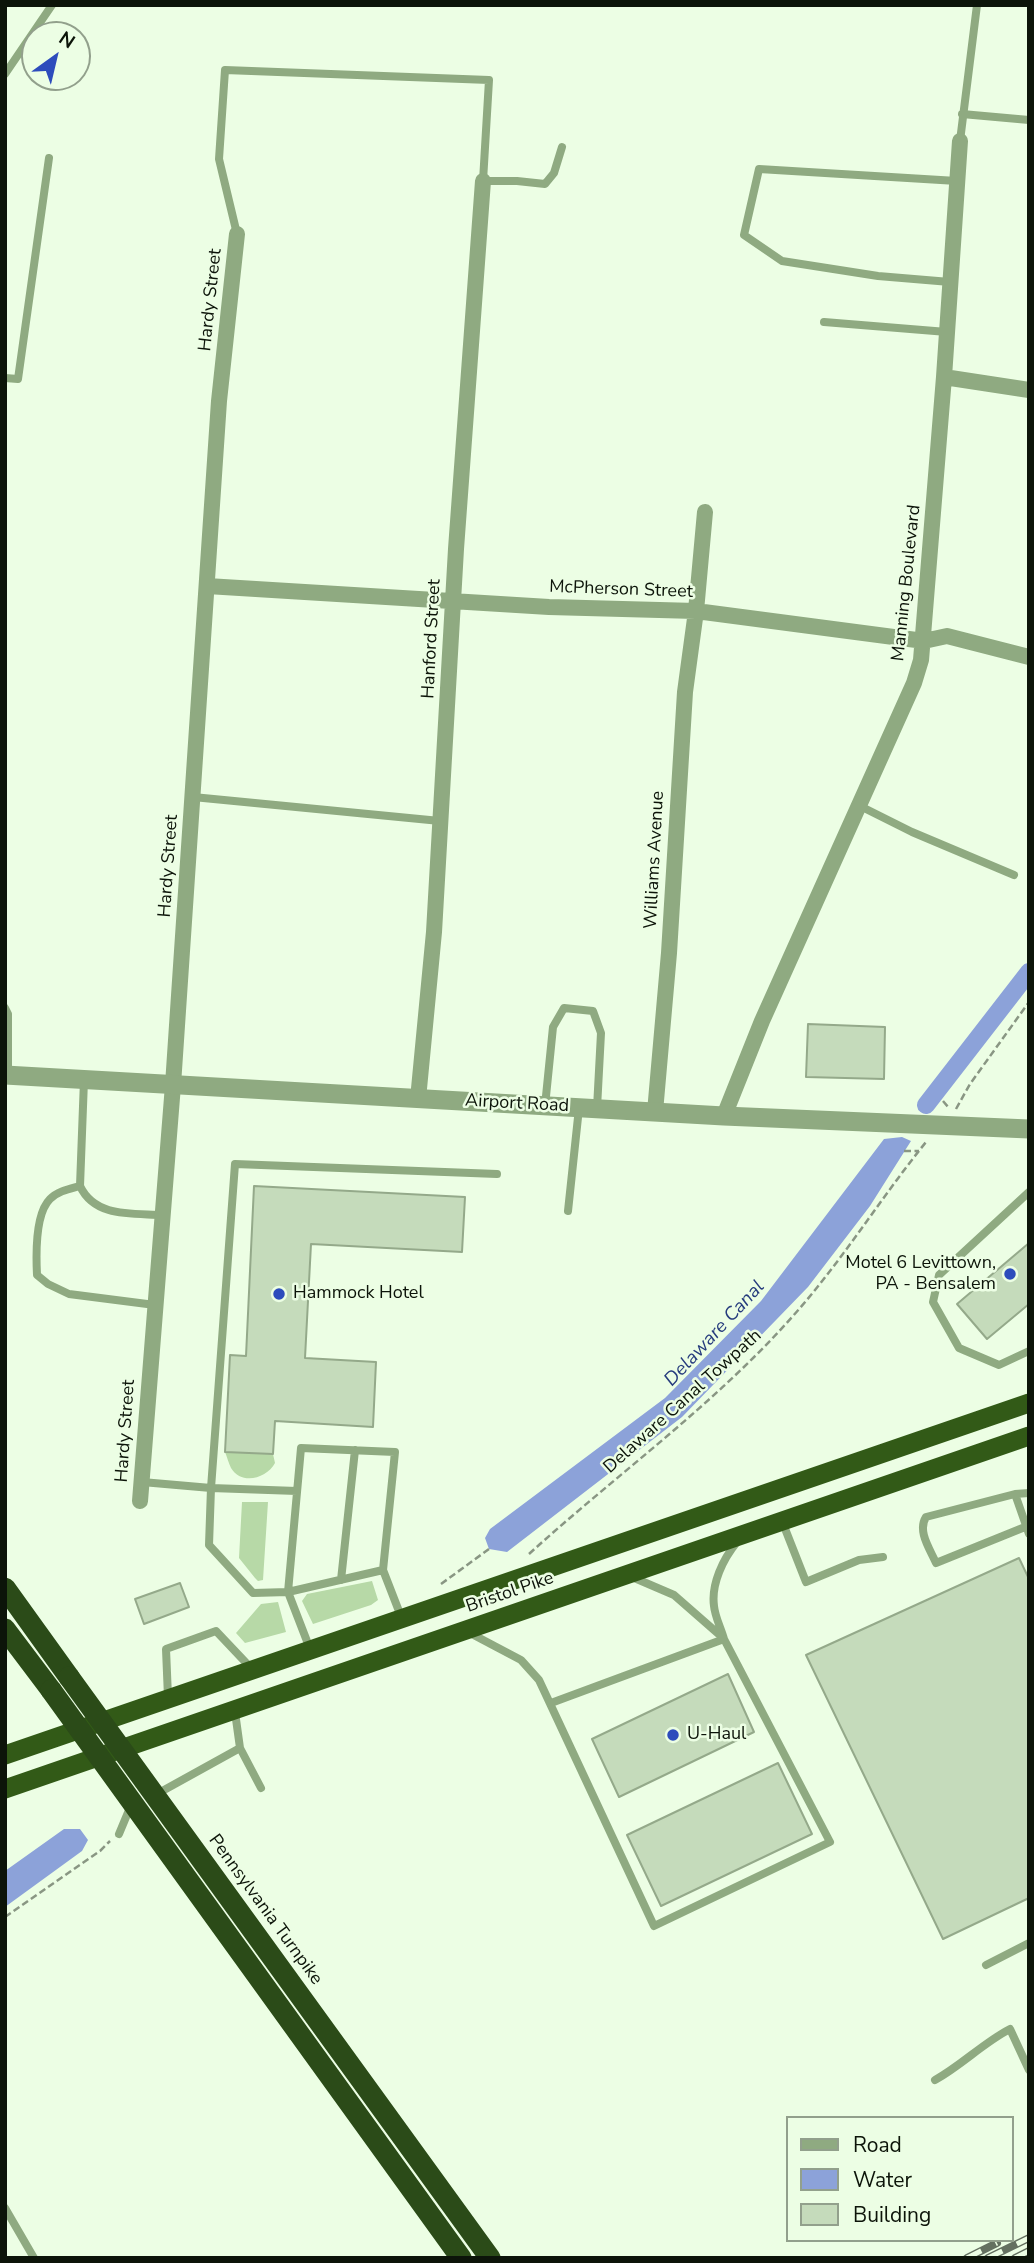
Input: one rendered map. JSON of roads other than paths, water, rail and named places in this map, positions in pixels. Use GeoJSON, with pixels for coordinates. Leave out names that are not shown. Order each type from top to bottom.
{"type":"FeatureCollection","features":[{"type":"Feature","properties":{"kind":"highway","name":"Bristol Pike"},"geometry":{"type":"LineString","coordinates":[[5,1755],[1029,1403]]}},
{"type":"Feature","properties":{"kind":"highway","name":"Bristol Pike"},"geometry":{"type":"LineString","coordinates":[[5,1789],[1029,1436]]}},
{"type":"Feature","properties":{"kind":"highway","name":"Pennsylvania Turnpike"},"geometry":{"type":"LineString","coordinates":[[5,1588],[489,2258]]}},
{"type":"Feature","properties":{"kind":"highway"},"geometry":{"type":"LineString","coordinates":[[5,1629],[461,2258]]}},
{"type":"Feature","properties":{"kind":"street","name":"Manning Boulevard"},"geometry":{"type":"LineString","coordinates":[[724,1116],[762,1021],[914,683],[924,641],[960,141]]}},
{"type":"Feature","properties":{"kind":"street","name":"Hanford Street"},"geometry":{"type":"LineString","coordinates":[[418,1099],[434,932],[453,601],[483,181]]}},
{"type":"Feature","properties":{"kind":"street","name":"Hardy Street"},"geometry":{"type":"LineString","coordinates":[[140,1501],[173,1085],[219,401],[237,234]]}},
{"type":"Feature","properties":{"kind":"street"},"geometry":{"type":"LineString","coordinates":[[944,377],[1029,390]]}},
{"type":"Feature","properties":{"kind":"street","name":"Williams Avenue"},"geometry":{"type":"LineString","coordinates":[[655,1112],[685,692],[705,512]]}},
{"type":"Feature","properties":{"kind":"street","name":"McPherson Street"},"geometry":{"type":"LineString","coordinates":[[207,586],[549,607],[696,611],[924,641],[947,636],[1029,657]]}},
{"type":"Feature","properties":{"kind":"street","name":"Airport Road"},"geometry":{"type":"LineString","coordinates":[[7,1076],[724,1116],[1029,1129]]}},
{"type":"Feature","properties":{"kind":"lane"},"geometry":{"type":"LineString","coordinates":[[5,74],[52,5]]}},
{"type":"Feature","properties":{"kind":"lane"},"geometry":{"type":"LineString","coordinates":[[960,141],[976,5]]}},
{"type":"Feature","properties":{"kind":"lane"},"geometry":{"type":"LineString","coordinates":[[237,234],[219,159],[225,70],[489,80],[483,181],[545,184],[554,173],[562,147]]}},
{"type":"Feature","properties":{"kind":"lane"},"geometry":{"type":"LineString","coordinates":[[962,114],[1029,120]]}},
{"type":"Feature","properties":{"kind":"lane"},"geometry":{"type":"LineString","coordinates":[[5,378],[18,379],[49,158]]}},
{"type":"Feature","properties":{"kind":"lane"},"geometry":{"type":"LineString","coordinates":[[950,282],[877,276],[782,261],[744,235],[759,169],[957,181]]}},
{"type":"Feature","properties":{"kind":"lane"},"geometry":{"type":"LineString","coordinates":[[824,322],[947,332]]}},
{"type":"Feature","properties":{"kind":"lane"},"geometry":{"type":"LineString","coordinates":[[193,797],[440,821]]}},
{"type":"Feature","properties":{"kind":"lane"},"geometry":{"type":"LineString","coordinates":[[860,806],[912,832],[1014,875]]}},
{"type":"Feature","properties":{"kind":"lane"},"geometry":{"type":"LineString","coordinates":[[5,1008],[8,1014],[7,1076]]}},
{"type":"Feature","properties":{"kind":"lane"},"geometry":{"type":"LineString","coordinates":[[545,1106],[553,1027],[564,1008],[593,1012],[601,1033],[568,1211]]}},
{"type":"Feature","properties":{"kind":"lane"},"geometry":{"type":"LineString","coordinates":[[84,1080],[80,1186],[83,1194],[99,1208],[111,1212],[162,1215]]}},
{"type":"Feature","properties":{"kind":"lane"},"geometry":{"type":"LineString","coordinates":[[383,1570],[288,1592],[253,1593],[209,1545],[235,1164],[497,1174]]}},
{"type":"Feature","properties":{"kind":"lane"},"geometry":{"type":"LineString","coordinates":[[80,1186],[58,1193],[48,1201],[41,1213],[37,1275],[48,1284],[69,1294],[155,1305]]}},
{"type":"Feature","properties":{"kind":"lane"},"geometry":{"type":"LineString","coordinates":[[1029,1192],[939,1275],[933,1302],[959,1348],[999,1365],[1029,1351]]}},
{"type":"Feature","properties":{"kind":"lane"},"geometry":{"type":"LineString","coordinates":[[310,1651],[288,1592],[301,1448],[395,1452],[383,1570],[402,1619]]}},
{"type":"Feature","properties":{"kind":"lane"},"geometry":{"type":"LineString","coordinates":[[341,1580],[355,1450]]}},
{"type":"Feature","properties":{"kind":"lane"},"geometry":{"type":"LineString","coordinates":[[142,1482],[297,1491]]}},
{"type":"Feature","properties":{"kind":"lane"},"geometry":{"type":"LineString","coordinates":[[1015,1494],[1027,1530],[936,1563],[922,1531],[926,1517],[1015,1494],[1029,1493]]}},
{"type":"Feature","properties":{"kind":"lane"},"geometry":{"type":"LineString","coordinates":[[782,1521],[806,1582],[859,1560],[883,1557]]}},
{"type":"Feature","properties":{"kind":"lane"},"geometry":{"type":"LineString","coordinates":[[464,1631],[521,1660],[539,1679],[654,1926],[830,1842],[724,1639],[714,1607],[714,1592],[723,1563],[743,1535]]}},
{"type":"Feature","properties":{"kind":"lane"},"geometry":{"type":"LineString","coordinates":[[627,1575],[674,1595],[724,1639]]}},
{"type":"Feature","properties":{"kind":"lane"},"geometry":{"type":"LineString","coordinates":[[168,1699],[166,1649],[216,1631],[253,1670]]}},
{"type":"Feature","properties":{"kind":"lane"},"geometry":{"type":"LineString","coordinates":[[551,1703],[724,1639]]}},
{"type":"Feature","properties":{"kind":"lane"},"geometry":{"type":"LineString","coordinates":[[234,1710],[240,1748],[261,1788]]}},
{"type":"Feature","properties":{"kind":"lane"},"geometry":{"type":"LineString","coordinates":[[151,1798],[240,1748]]}},
{"type":"Feature","properties":{"kind":"lane"},"geometry":{"type":"LineString","coordinates":[[119,1833],[129,1810],[140,1804]]}},
{"type":"Feature","properties":{"kind":"lane"},"geometry":{"type":"LineString","coordinates":[[986,1965],[1029,1943]]}},
{"type":"Feature","properties":{"kind":"lane"},"geometry":{"type":"LineString","coordinates":[[935,2080],[971,2056],[990,2039],[1010,2029],[1029,2070]]}},
{"type":"Feature","properties":{"kind":"lane"},"geometry":{"type":"LineString","coordinates":[[5,2208],[34,2258]]}},
{"type":"Feature","properties":{"kind":"water"},"geometry":{"type":"Polygon","coordinates":[[[902,1137],[911,1141],[870,1206],[808,1287],[682,1417],[507,1552],[489,1549],[485,1538],[490,1529],[665,1398],[761,1301],[884,1139],[902,1137]]]}},
{"type":"Feature","properties":{"kind":"water"},"geometry":{"type":"Polygon","coordinates":[[[64,1829],[80,1829],[88,1840],[82,1851],[5,1907],[5,1871],[64,1829]]]}},
{"type":"Feature","properties":{"kind":"waterway","name":"Delaware Canal"},"geometry":{"type":"LineString","coordinates":[[926,1105],[1029,972]]}},
{"type":"Feature","properties":{"kind":"railway"},"geometry":{"type":"LineString","coordinates":[[988,2258],[1029,2238]]}},
{"type":"Feature","properties":{"kind":"railway"},"geometry":{"type":"LineString","coordinates":[[967,2258],[997,2243]]}},
{"type":"Feature","properties":{"kind":"railway"},"geometry":{"type":"LineString","coordinates":[[1015,2258],[1029,2251]]}},
{"type":"Feature","properties":{"kind":"place","name":"Motel 6 Levittown, PA - Bensalem"},"geometry":{"type":"Point","coordinates":[1010,1274]}},
{"type":"Feature","properties":{"kind":"place","name":"Hammock Hotel"},"geometry":{"type":"Point","coordinates":[279,1294]}},
{"type":"Feature","properties":{"kind":"place","name":"U-Haul"},"geometry":{"type":"Point","coordinates":[673,1735]}}]}
